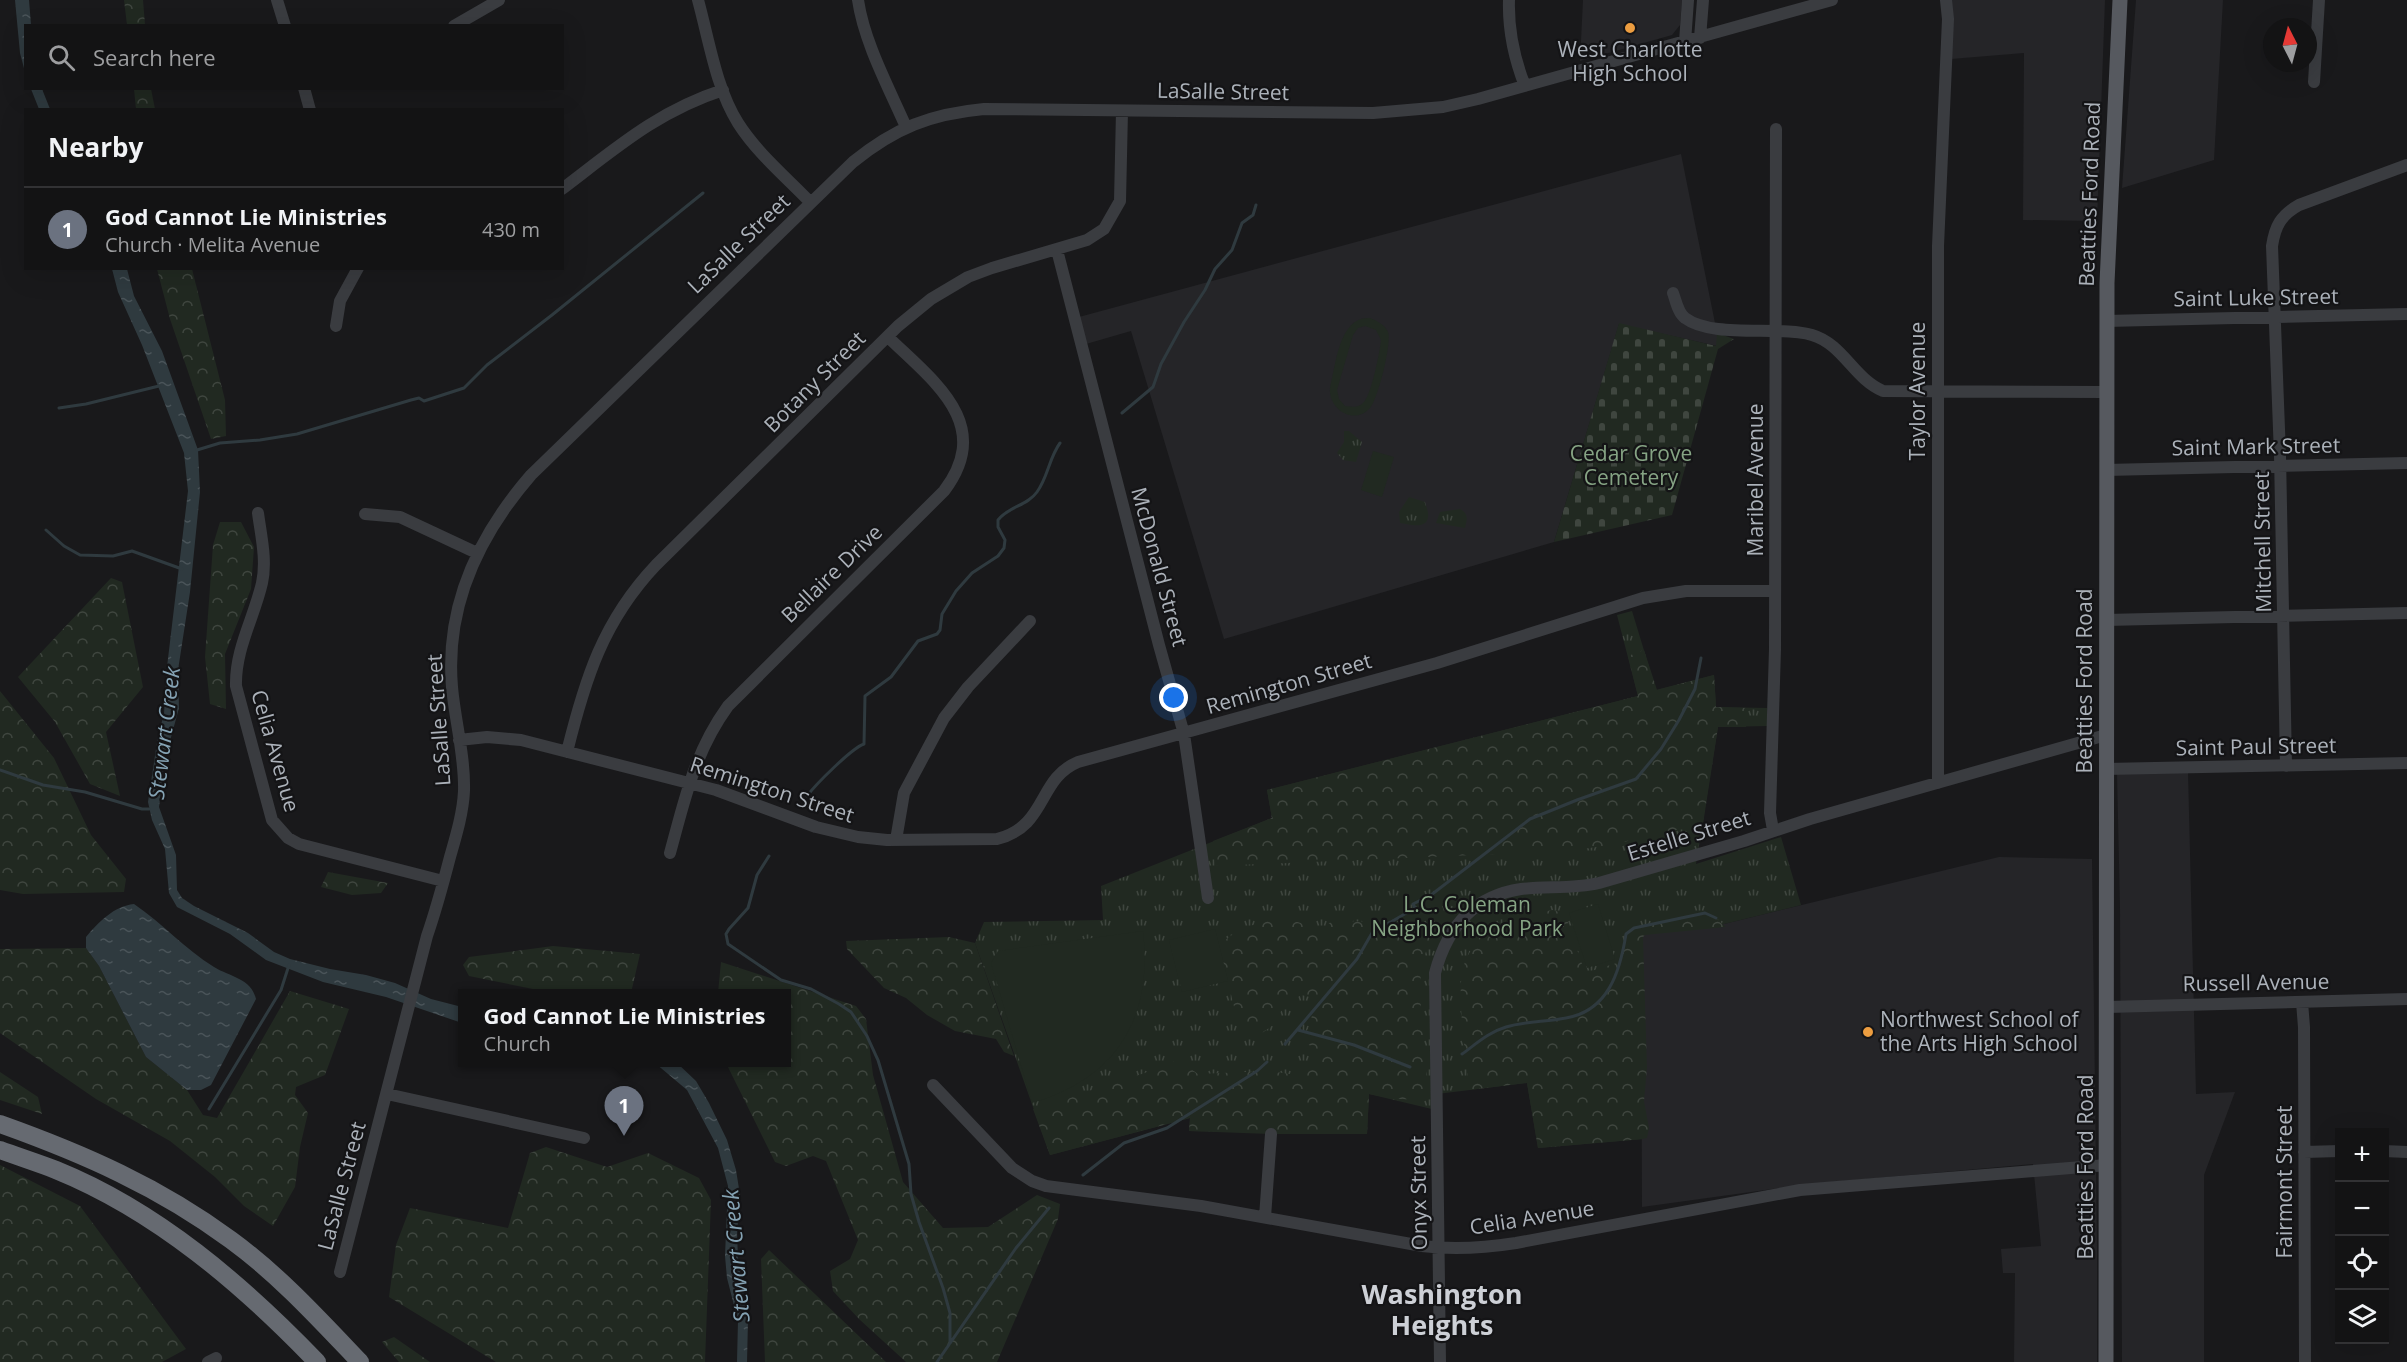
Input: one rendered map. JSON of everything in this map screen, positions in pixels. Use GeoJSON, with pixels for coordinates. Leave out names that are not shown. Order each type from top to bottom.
{"type":"FeatureCollection","features":[{"type":"Feature","properties":{"kind":"highway"},"geometry":{"type":"LineString","coordinates":[[0,1124],[67,1148],[122,1173],[171,1200],[231,1240],[296,1296],[360,1362]]}},
{"type":"Feature","properties":{"kind":"highway"},"geometry":{"type":"LineString","coordinates":[[0,1150],[77,1180],[167,1232],[244,1290],[317,1362]]}},
{"type":"Feature","properties":{"kind":"main road","name":"Beatties Ford Road"},"geometry":{"type":"LineString","coordinates":[[2106,1362],[2106,321],[2120,0]]}},
{"type":"Feature","properties":{"kind":"street"},"geometry":{"type":"LineString","coordinates":[[277,0],[284,24]]}},
{"type":"Feature","properties":{"kind":"street"},"geometry":{"type":"LineString","coordinates":[[457,24],[499,0]]}},
{"type":"Feature","properties":{"kind":"street"},"geometry":{"type":"LineString","coordinates":[[698,0],[723,90],[737,121],[746,135],[810,202]]}},
{"type":"Feature","properties":{"kind":"street"},"geometry":{"type":"LineString","coordinates":[[858,0],[862,18],[906,127]]}},
{"type":"Feature","properties":{"kind":"street"},"geometry":{"type":"LineString","coordinates":[[1509,0],[1511,38],[1525,86]]}},
{"type":"Feature","properties":{"kind":"street"},"geometry":{"type":"LineString","coordinates":[[1685,42],[1688,0]]}},
{"type":"Feature","properties":{"kind":"street"},"geometry":{"type":"LineString","coordinates":[[1700,38],[1703,0]]}},
{"type":"Feature","properties":{"kind":"street","name":"LaSalle Street"},"geometry":{"type":"LineString","coordinates":[[340,1272],[464,793],[464,772],[452,684],[453,646],[460,600],[477,552],[497,517],[531,475],[810,202],[873,146],[906,127],[933,117],[984,109],[1394,112],[1443,107],[1832,0]]}},
{"type":"Feature","properties":{"kind":"street","name":"Taylor Avenue"},"geometry":{"type":"LineString","coordinates":[[1938,783],[1938,246],[1948,19],[1946,0]]}},
{"type":"Feature","properties":{"kind":"street"},"geometry":{"type":"LineString","coordinates":[[2314,82],[2319,0]]}},
{"type":"Feature","properties":{"kind":"street"},"geometry":{"type":"LineString","coordinates":[[305,90],[309,108]]}},
{"type":"Feature","properties":{"kind":"street"},"geometry":{"type":"LineString","coordinates":[[564,187],[647,125],[672,110],[723,90]]}},
{"type":"Feature","properties":{"kind":"street","name":"Botany Street"},"geometry":{"type":"LineString","coordinates":[[567,752],[589,670],[599,646],[627,600],[656,566],[888,337],[920,307],[968,277],[1093,237],[1104,228],[1120,201],[1122,111]]}},
{"type":"Feature","properties":{"kind":"street","name":"Maribel Avenue"},"geometry":{"type":"LineString","coordinates":[[1773,830],[1770,813],[1774,737],[1776,129]]}},
{"type":"Feature","properties":{"kind":"street","name":"Mitchell Street"},"geometry":{"type":"LineString","coordinates":[[2286,766],[2280,467],[2272,246],[2280,220],[2288,211],[2407,165]]}},
{"type":"Feature","properties":{"kind":"street","name":"McDonald Street"},"geometry":{"type":"LineString","coordinates":[[1057,249],[1159,645],[1185,734],[1208,898]]}},
{"type":"Feature","properties":{"kind":"street"},"geometry":{"type":"LineString","coordinates":[[336,326],[340,301],[357,270]]}},
{"type":"Feature","properties":{"kind":"street"},"geometry":{"type":"LineString","coordinates":[[1673,293],[1683,315],[1692,321],[1728,330],[1800,332],[1825,340],[1864,380],[1883,391],[2106,392]]}},
{"type":"Feature","properties":{"kind":"street","name":"Saint Luke Street"},"geometry":{"type":"LineString","coordinates":[[2106,321],[2407,314]]}},
{"type":"Feature","properties":{"kind":"street","name":"Bellaire Drive"},"geometry":{"type":"LineString","coordinates":[[670,854],[704,743],[728,706],[945,491],[957,472],[964,445],[957,411],[945,393],[888,337]]}},
{"type":"Feature","properties":{"kind":"street","name":"Saint Mark Street"},"geometry":{"type":"LineString","coordinates":[[2106,470],[2407,463]]}},
{"type":"Feature","properties":{"kind":"street","name":"Celia Avenue"},"geometry":{"type":"LineString","coordinates":[[258,513],[264,567],[262,584],[236,664],[236,686],[272,820],[288,838],[299,844],[443,881]]}},
{"type":"Feature","properties":{"kind":"street"},"geometry":{"type":"LineString","coordinates":[[365,513],[400,517],[477,552]]}},
{"type":"Feature","properties":{"kind":"street","name":"Remington Street"},"geometry":{"type":"LineString","coordinates":[[459,740],[488,737],[521,740],[690,783],[754,802],[832,831],[858,837],[896,840],[997,839],[1009,836],[1028,823],[1038,811],[1056,777],[1072,764],[1437,663],[1643,598],[1686,591],[1775,591]]}},
{"type":"Feature","properties":{"kind":"street"},"geometry":{"type":"LineString","coordinates":[[2106,620],[2407,614]]}},
{"type":"Feature","properties":{"kind":"street"},"geometry":{"type":"LineString","coordinates":[[896,840],[904,793],[944,718],[968,687],[1030,621]]}},
{"type":"Feature","properties":{"kind":"street","name":"Estelle Street"},"geometry":{"type":"LineString","coordinates":[[1436,1095],[1435,973],[1448,936],[1470,911],[1484,902],[1522,889],[1584,886],[1599,883],[1733,845],[1773,830],[2106,735]]}},
{"type":"Feature","properties":{"kind":"street","name":"Saint Paul Street"},"geometry":{"type":"LineString","coordinates":[[2106,769],[2407,763]]}},
{"type":"Feature","properties":{"kind":"street","name":"Russell Avenue"},"geometry":{"type":"LineString","coordinates":[[2107,1006],[2407,999]]}},
{"type":"Feature","properties":{"kind":"street","name":"Fairmont Street"},"geometry":{"type":"LineString","coordinates":[[2302,1002],[2305,1362]]}},
{"type":"Feature","properties":{"kind":"street","name":"Celia Avenue"},"geometry":{"type":"LineString","coordinates":[[933,1085],[1012,1168],[1032,1181],[1059,1188],[1201,1206],[1440,1248],[1492,1247],[1800,1190],[2107,1165]]}},
{"type":"Feature","properties":{"kind":"street"},"geometry":{"type":"LineString","coordinates":[[387,1094],[584,1138]]}},
{"type":"Feature","properties":{"kind":"street","name":"Onyx Street"},"geometry":{"type":"LineString","coordinates":[[1436,1095],[1440,1362]]}},
{"type":"Feature","properties":{"kind":"street"},"geometry":{"type":"LineString","coordinates":[[1265,1217],[1271,1134]]}},
{"type":"Feature","properties":{"kind":"street"},"geometry":{"type":"LineString","coordinates":[[2304,1152],[2335,1151]]}},
{"type":"Feature","properties":{"kind":"street"},"geometry":{"type":"LineString","coordinates":[[2389,1151],[2407,1152]]}},
{"type":"Feature","properties":{"kind":"shaded area","name":"West Charlotte High School"},"geometry":{"type":"Polygon","coordinates":[[[1583,0],[1682,0],[1680,25],[1672,35],[1580,61],[1583,0]]]}},
{"type":"Feature","properties":{"kind":"shaded area"},"geometry":{"type":"Polygon","coordinates":[[[1950,0],[2105,0],[2097,221],[2023,220],[2024,53],[1951,59],[1950,0]]]}},
{"type":"Feature","properties":{"kind":"shaded area"},"geometry":{"type":"Polygon","coordinates":[[[2136,0],[2223,0],[2214,160],[2122,188],[2136,0]]]}},
{"type":"Feature","properties":{"kind":"shaded area"},"geometry":{"type":"Polygon","coordinates":[[[1681,154],[1717,333],[1717,346],[1619,324],[1554,542],[1224,639],[1131,331],[1086,344],[1079,317],[1681,154]]]}},
{"type":"Feature","properties":{"kind":"shaded area"},"geometry":{"type":"Polygon","coordinates":[[[2188,772],[2196,1094],[2235,1092],[2204,1175],[2204,1362],[2122,1362],[2120,908],[2117,773],[2188,772]]]}},
{"type":"Feature","properties":{"kind":"shaded area","name":"Northwest School of the Arts High School"},"geometry":{"type":"Polygon","coordinates":[[[1999,857],[2092,859],[2097,1362],[2014,1362],[2015,1273],[2003,1273],[2001,1249],[2041,1246],[2033,1164],[1810,1184],[1642,1207],[1641,930],[1724,924],[1999,857]]]}},
{"type":"Feature","properties":{"kind":"green space"},"geometry":{"type":"Polygon","coordinates":[[[124,0],[143,0],[145,24],[127,24],[124,0]]]}},
{"type":"Feature","properties":{"kind":"green space"},"geometry":{"type":"Polygon","coordinates":[[[134,90],[151,90],[155,108],[136,108],[134,90]]]}},
{"type":"Feature","properties":{"kind":"green space"},"geometry":{"type":"Polygon","coordinates":[[[157,270],[192,270],[225,400],[226,436],[211,439],[170,319],[157,270]]]}},
{"type":"Feature","properties":{"kind":"green space"},"geometry":{"type":"Polygon","coordinates":[[[1370,318],[1378,322],[1388,332],[1389,338],[1386,359],[1373,403],[1364,413],[1350,415],[1343,413],[1333,403],[1330,388],[1337,355],[1345,333],[1360,319],[1370,318]],[[1365,326],[1358,328],[1353,335],[1337,390],[1339,399],[1345,406],[1361,405],[1369,392],[1381,340],[1376,330],[1365,326]]]}},
{"type":"Feature","properties":{"kind":"green space","name":"Cedar Grove Cemetery"},"geometry":{"type":"Polygon","coordinates":[[[1619,323],[1716,346],[1717,333],[1734,339],[1718,349],[1672,515],[1554,542],[1619,323]]]}},
{"type":"Feature","properties":{"kind":"green space"},"geometry":{"type":"Polygon","coordinates":[[[1344,431],[1349,431],[1362,442],[1356,462],[1343,460],[1337,453],[1344,442],[1344,431]]]}},
{"type":"Feature","properties":{"kind":"green space"},"geometry":{"type":"Polygon","coordinates":[[[1373,451],[1394,457],[1382,497],[1361,490],[1373,451]]]}},
{"type":"Feature","properties":{"kind":"green space"},"geometry":{"type":"Polygon","coordinates":[[[1409,497],[1425,502],[1428,515],[1424,524],[1400,523],[1399,512],[1409,497]]]}},
{"type":"Feature","properties":{"kind":"green space"},"geometry":{"type":"Polygon","coordinates":[[[1460,509],[1466,515],[1465,528],[1436,523],[1440,512],[1460,509]]]}},
{"type":"Feature","properties":{"kind":"green space"},"geometry":{"type":"Polygon","coordinates":[[[220,522],[241,522],[254,547],[251,589],[225,654],[226,709],[210,704],[205,657],[213,545],[220,522]]]}},
{"type":"Feature","properties":{"kind":"green space"},"geometry":{"type":"Polygon","coordinates":[[[111,578],[122,582],[143,687],[106,732],[120,796],[90,784],[55,722],[18,677],[111,578]]]}},
{"type":"Feature","properties":{"kind":"green space","name":"L.C. Coleman Neighborhood Park"},"geometry":{"type":"Polygon","coordinates":[[[1632,611],[1656,690],[1714,675],[1716,707],[1767,708],[1767,726],[1718,727],[1696,864],[1781,837],[1801,905],[1724,924],[1641,930],[1643,1139],[1538,1148],[1527,1083],[1437,1094],[1436,1110],[1369,1094],[1367,1134],[1189,1131],[1190,1118],[1050,1155],[975,943],[984,922],[1103,920],[1101,886],[1272,818],[1267,790],[1638,696],[1617,615],[1632,611]]]}},
{"type":"Feature","properties":{"kind":"green space"},"geometry":{"type":"Polygon","coordinates":[[[1644,650],[1657,690],[1714,675],[1716,707],[1747,708],[1746,727],[1718,727],[1703,824],[1610,845],[1569,851],[1215,866],[1213,841],[1272,818],[1267,790],[1638,696],[1628,656],[1644,650]]]}},
{"type":"Feature","properties":{"kind":"green space"},"geometry":{"type":"Polygon","coordinates":[[[0,691],[54,758],[91,835],[126,879],[124,892],[23,894],[0,890],[0,691]]]}},
{"type":"Feature","properties":{"kind":"green space"},"geometry":{"type":"Polygon","coordinates":[[[328,872],[388,883],[381,893],[352,895],[321,887],[328,872]]]}},
{"type":"Feature","properties":{"kind":"green space"},"geometry":{"type":"Polygon","coordinates":[[[1598,904],[1615,959],[1587,968],[1569,913],[1598,904]]]}},
{"type":"Feature","properties":{"kind":"green space"},"geometry":{"type":"Polygon","coordinates":[[[1553,910],[1565,914],[1585,973],[1620,962],[1626,934],[1634,928],[1705,913],[1716,918],[1726,927],[1643,937],[1647,1068],[1644,1101],[1649,1128],[1647,1138],[1538,1148],[1527,1083],[1469,1090],[1461,992],[1466,959],[1488,931],[1499,924],[1519,916],[1553,910]]]}},
{"type":"Feature","properties":{"kind":"green space"},"geometry":{"type":"Polygon","coordinates":[[[1277,916],[1301,923],[1317,933],[1332,921],[1411,922],[1431,937],[1421,966],[1420,996],[1428,1093],[1407,1099],[1369,1094],[1367,1134],[1189,1131],[1190,1118],[1050,1155],[1033,1109],[1054,1104],[1178,1060],[1198,1074],[1269,1071],[1297,1075],[1317,1066],[1318,1052],[1303,1040],[1311,1022],[1314,998],[1301,995],[1284,1006],[1273,1025],[1258,1036],[1244,1032],[1237,1019],[1219,945],[1237,931],[1277,916]]]}},
{"type":"Feature","properties":{"kind":"green space"},"geometry":{"type":"Polygon","coordinates":[[[1215,929],[1228,981],[1182,992],[1169,940],[1215,929]]]}},
{"type":"Feature","properties":{"kind":"green space"},"geometry":{"type":"Polygon","coordinates":[[[1143,931],[1145,962],[1142,991],[1135,1017],[1123,1040],[1107,1061],[1087,1078],[1062,1092],[1032,1103],[991,963],[998,951],[1143,931]]]}},
{"type":"Feature","properties":{"kind":"green space"},"geometry":{"type":"Polygon","coordinates":[[[949,937],[975,943],[1014,1056],[1004,1052],[996,1039],[955,1031],[927,1015],[906,998],[884,988],[847,949],[846,941],[949,937]]]}},
{"type":"Feature","properties":{"kind":"green space"},"geometry":{"type":"Polygon","coordinates":[[[553,946],[640,954],[632,989],[533,989],[469,976],[463,965],[469,957],[553,946]]]}},
{"type":"Feature","properties":{"kind":"green space"},"geometry":{"type":"Polygon","coordinates":[[[86,948],[99,966],[146,1057],[187,1090],[203,1115],[217,1118],[290,991],[349,1009],[325,1075],[296,1087],[295,1095],[308,1113],[300,1147],[295,1187],[273,1226],[244,1206],[215,1177],[170,1141],[96,1099],[0,1033],[0,949],[86,948]]]}},
{"type":"Feature","properties":{"kind":"green space"},"geometry":{"type":"Polygon","coordinates":[[[721,962],[856,1006],[866,1019],[873,1075],[903,1182],[943,1228],[988,1227],[1037,1195],[1060,1204],[1058,1219],[997,1362],[906,1362],[859,1319],[833,1291],[830,1271],[850,1259],[858,1240],[826,1161],[813,1156],[786,1166],[775,1162],[728,1067],[791,1067],[791,989],[718,989],[721,962]]]}},
{"type":"Feature","properties":{"kind":"green space"},"geometry":{"type":"Polygon","coordinates":[[[0,1072],[38,1097],[42,1114],[0,1100],[0,1072]]]}},
{"type":"Feature","properties":{"kind":"green space"},"geometry":{"type":"Polygon","coordinates":[[[546,1147],[607,1167],[648,1153],[699,1178],[711,1200],[705,1362],[496,1362],[389,1297],[396,1245],[410,1208],[508,1228],[530,1153],[546,1147]]]}},
{"type":"Feature","properties":{"kind":"green space"},"geometry":{"type":"Polygon","coordinates":[[[0,1165],[80,1206],[186,1349],[162,1362],[0,1362],[0,1165]]]}},
{"type":"Feature","properties":{"kind":"green space"},"geometry":{"type":"Polygon","coordinates":[[[769,1250],[886,1362],[765,1362],[761,1259],[769,1250]]]}},
{"type":"Feature","properties":{"kind":"green space"},"geometry":{"type":"Polygon","coordinates":[[[394,1337],[430,1362],[399,1362],[382,1342],[394,1337]]]}},
{"type":"Feature","properties":{"kind":"water"},"geometry":{"type":"Polygon","coordinates":[[[15,0],[29,0],[31,24],[24,24],[24,68],[20,53],[15,0]]]}},
{"type":"Feature","properties":{"kind":"water"},"geometry":{"type":"Polygon","coordinates":[[[31,90],[42,90],[50,108],[39,108],[31,90]]]}},
{"type":"Feature","properties":{"kind":"water","name":"Stewart Creek"},"geometry":{"type":"Polygon","coordinates":[[[112,270],[127,270],[134,296],[162,351],[198,450],[200,492],[190,592],[178,670],[179,708],[165,759],[159,807],[176,855],[177,890],[182,898],[194,906],[248,933],[274,952],[290,959],[395,983],[431,999],[458,1006],[458,1022],[386,997],[323,982],[266,960],[230,934],[177,907],[169,893],[165,849],[152,820],[148,802],[158,736],[164,714],[167,667],[188,491],[184,453],[142,345],[118,292],[112,270]]]}},
{"type":"Feature","properties":{"kind":"water"},"geometry":{"type":"Polygon","coordinates":[[[134,904],[203,960],[245,982],[256,999],[211,1085],[201,1090],[187,1090],[146,1057],[99,966],[86,948],[86,937],[102,920],[113,911],[134,904]]]}},
{"type":"Feature","properties":{"kind":"water","name":"Stewart Creek"},"geometry":{"type":"Polygon","coordinates":[[[660,1067],[681,1067],[696,1081],[727,1140],[736,1170],[740,1195],[738,1258],[748,1320],[747,1362],[737,1362],[738,1321],[727,1278],[725,1256],[728,1186],[718,1148],[687,1090],[660,1067]]]}},
{"type":"Feature","properties":{"kind":"waterway"},"geometry":{"type":"LineString","coordinates":[[197,450],[220,443],[297,434],[411,400],[419,398],[424,401],[464,388],[487,365],[703,193]]}},
{"type":"Feature","properties":{"kind":"waterway"},"geometry":{"type":"LineString","coordinates":[[1122,413],[1153,387],[1161,364],[1184,322],[1205,290],[1215,269],[1232,250],[1242,223],[1253,215],[1256,205]]}},
{"type":"Feature","properties":{"kind":"waterway"},"geometry":{"type":"LineString","coordinates":[[59,408],[86,404],[159,386]]}},
{"type":"Feature","properties":{"kind":"waterway"},"geometry":{"type":"LineString","coordinates":[[807,796],[843,759],[864,744],[865,696],[891,677],[918,641],[937,634],[940,630],[942,614],[956,591],[972,573],[998,556],[1004,548],[1005,540],[998,527],[998,520],[1002,515],[1033,497],[1044,480],[1060,443]]}},
{"type":"Feature","properties":{"kind":"waterway"},"geometry":{"type":"LineString","coordinates":[[46,530],[64,546],[80,555],[113,556],[132,551],[182,569]]}},
{"type":"Feature","properties":{"kind":"waterway"},"geometry":{"type":"LineString","coordinates":[[1285,1044],[1357,959],[1372,933],[1415,908],[1413,904],[1431,895],[1530,819],[1636,779],[1661,749],[1679,720],[1695,689],[1701,658]]}},
{"type":"Feature","properties":{"kind":"waterway","name":"Stewart Creek"},"geometry":{"type":"LineString","coordinates":[[0,770],[43,785],[85,792],[149,809]]}},
{"type":"Feature","properties":{"kind":"waterway"},"geometry":{"type":"LineString","coordinates":[[769,856],[757,875],[748,908],[726,934],[728,944],[781,980],[811,989],[839,1004],[851,1012],[867,1036],[878,1060],[909,1164],[911,1194],[950,1313],[950,1343]]}},
{"type":"Feature","properties":{"kind":"waterway"},"geometry":{"type":"LineString","coordinates":[[1462,1054],[1500,1029],[1513,1025],[1566,1018],[1592,1007],[1610,988],[1620,962],[1626,934],[1634,928],[1705,913],[1716,918]]}},
{"type":"Feature","properties":{"kind":"waterway"},"geometry":{"type":"LineString","coordinates":[[209,1109],[281,990],[289,965]]}},
{"type":"Feature","properties":{"kind":"waterway"},"geometry":{"type":"LineString","coordinates":[[1298,1030],[1354,1045],[1410,1067]]}},
{"type":"Feature","properties":{"kind":"waterway"},"geometry":{"type":"LineString","coordinates":[[1083,1175],[1124,1143],[1167,1128],[1257,1071],[1267,1062]]}},
{"type":"Feature","properties":{"kind":"waterway"},"geometry":{"type":"LineString","coordinates":[[937,1362],[1016,1248],[1049,1208]]}},
{"type":"Feature","properties":{"kind":"place","name":"West Charlotte High School"},"geometry":{"type":"Point","coordinates":[1630,28]}},
{"type":"Feature","properties":{"kind":"place","name":"Northwest School of the Arts High School"},"geometry":{"type":"Point","coordinates":[1868,1032]}},
{"type":"Feature","properties":{"kind":"place","name":"God Cannot Lie Ministries"},"geometry":{"type":"Point","coordinates":[624,1136]}},
{"type":"Feature","properties":{"kind":"district","name":"Washington Heights"},"geometry":{"type":"Point","coordinates":[1442,1310]}}]}
